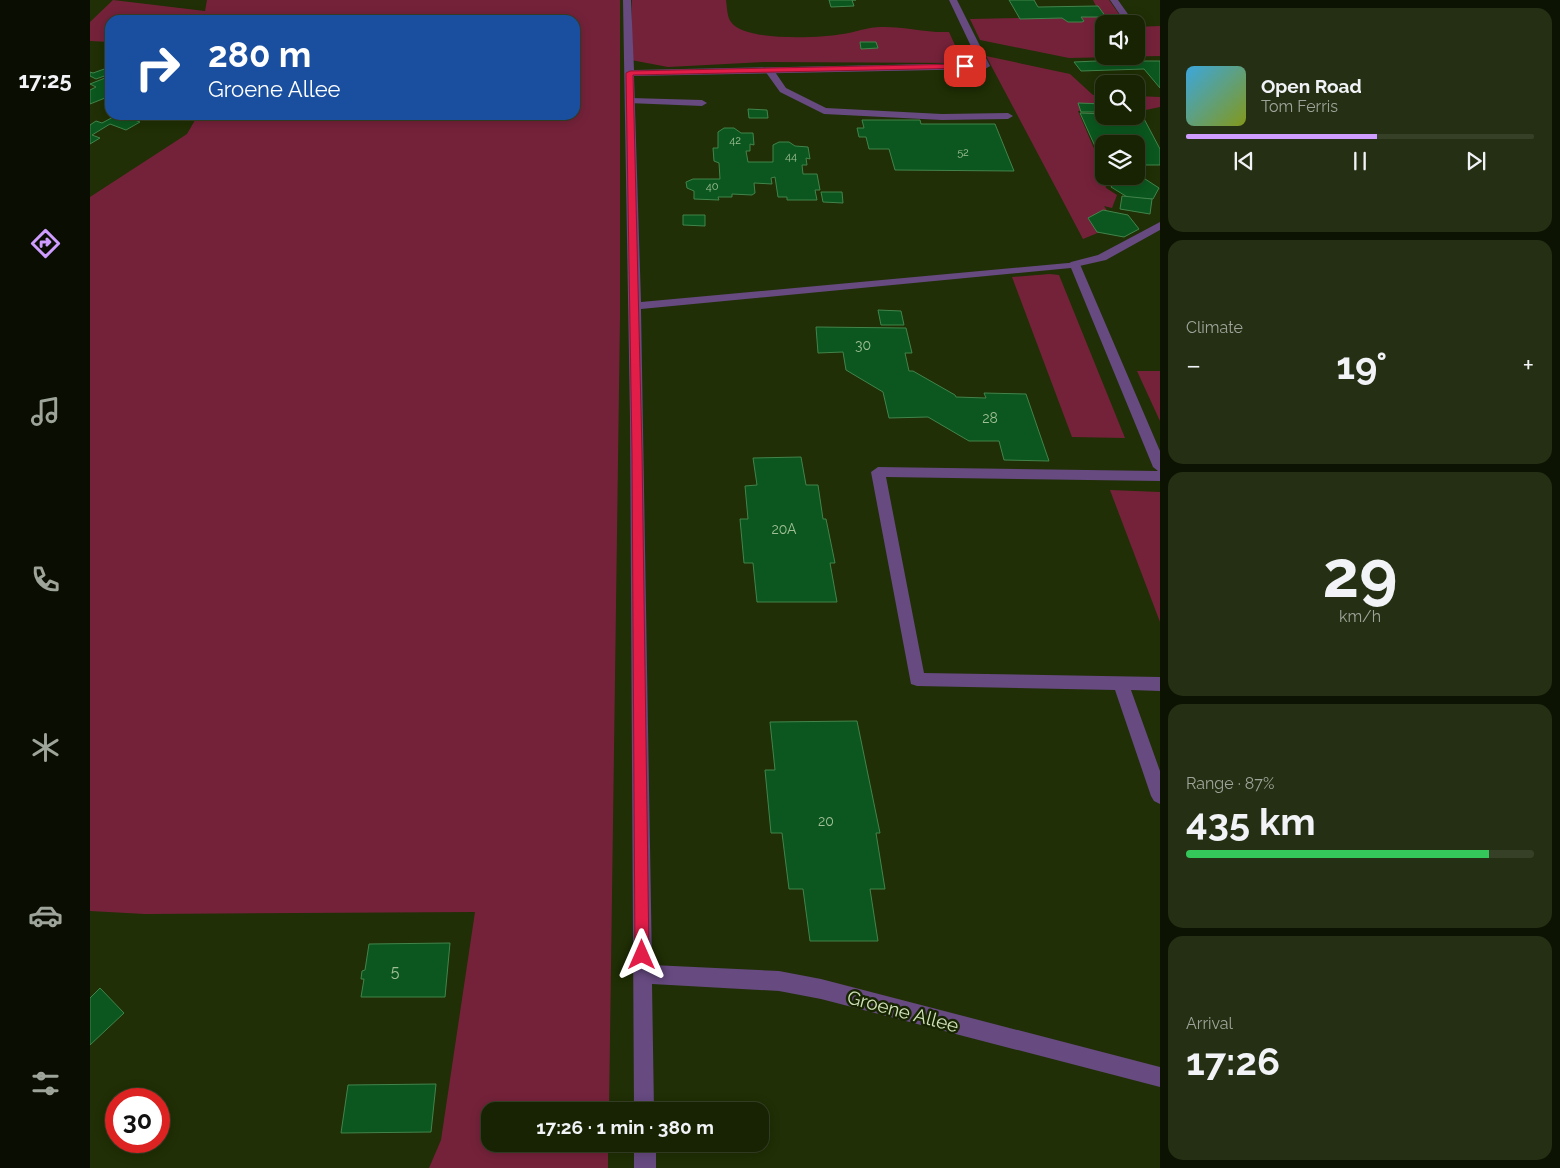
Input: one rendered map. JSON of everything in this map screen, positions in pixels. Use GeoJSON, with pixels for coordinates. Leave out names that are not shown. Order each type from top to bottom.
{"type":"FeatureCollection","features":[{"type":"Feature","properties":{"kind":"street"},"geometry":{"type":"LineString","coordinates":[[626,0],[631,101],[644,1102]]}},
{"type":"Feature","properties":{"kind":"street"},"geometry":{"type":"LineString","coordinates":[[630,73],[984,66],[953,0]]}},
{"type":"Feature","properties":{"kind":"street"},"geometry":{"type":"LineString","coordinates":[[1114,0],[1125,15]]}},
{"type":"Feature","properties":{"kind":"street"},"geometry":{"type":"LineString","coordinates":[[770,71],[783,90],[824,111],[942,117],[1008,116]]}},
{"type":"Feature","properties":{"kind":"street"},"geometry":{"type":"LineString","coordinates":[[631,101],[702,103]]}},
{"type":"Feature","properties":{"kind":"street"},"geometry":{"type":"LineString","coordinates":[[634,306],[1075,264],[1102,258],[1160,225]]}},
{"type":"Feature","properties":{"kind":"street"},"geometry":{"type":"LineString","coordinates":[[1075,264],[1160,467]]}},
{"type":"Feature","properties":{"kind":"street"},"geometry":{"type":"LineString","coordinates":[[1160,476],[878,472],[917,679],[1160,684]]}},
{"type":"Feature","properties":{"kind":"street"},"geometry":{"type":"LineString","coordinates":[[1121,684],[1160,796]]}},
{"type":"Feature","properties":{"kind":"street","name":"Groene Allee"},"geometry":{"type":"LineString","coordinates":[[642,974],[779,981],[813,988],[1160,1077]]}},
{"type":"Feature","properties":{"kind":"street"},"geometry":{"type":"LineString","coordinates":[[645,1152],[646,1168]]}},
{"type":"Feature","properties":{"kind":"shaded area"},"geometry":{"type":"Polygon","coordinates":[[[113,0],[205,11],[207,0],[620,0],[620,317],[609,1102],[481,1102],[481,1152],[608,1152],[608,1168],[429,1168],[441,1140],[475,912],[145,914],[90,911],[90,197],[187,134],[195,120],[580,120],[580,15],[105,15],[105,42],[90,41],[90,22],[113,0]]]}},
{"type":"Feature","properties":{"kind":"shaded area"},"geometry":{"type":"Polygon","coordinates":[[[632,0],[726,0],[731,22],[751,33],[766,36],[818,37],[879,27],[949,32],[963,63],[764,62],[668,67],[631,60],[632,0]]]}},
{"type":"Feature","properties":{"kind":"shaded area"},"geometry":{"type":"Polygon","coordinates":[[[1093,0],[1109,0],[1120,15],[1100,15],[1093,0]]]}},
{"type":"Feature","properties":{"kind":"shaded area"},"geometry":{"type":"Polygon","coordinates":[[[1095,16],[1095,57],[1069,58],[980,40],[970,19],[1095,16]]]}},
{"type":"Feature","properties":{"kind":"shaded area"},"geometry":{"type":"Polygon","coordinates":[[[1160,26],[1160,56],[1145,56],[1145,27],[1160,26]]]}},
{"type":"Feature","properties":{"kind":"shaded area"},"geometry":{"type":"Polygon","coordinates":[[[986,56],[1070,74],[1095,95],[1095,111],[1078,111],[1095,151],[1095,185],[1105,185],[1106,188],[1117,195],[1112,208],[1104,206],[1117,225],[1083,239],[986,56]]]}},
{"type":"Feature","properties":{"kind":"shaded area"},"geometry":{"type":"Polygon","coordinates":[[[1145,96],[1160,97],[1160,107],[1145,110],[1145,96]]]}},
{"type":"Feature","properties":{"kind":"shaded area"},"geometry":{"type":"Polygon","coordinates":[[[1059,275],[1125,438],[1072,437],[1012,277],[1059,275]]]}},
{"type":"Feature","properties":{"kind":"shaded area"},"geometry":{"type":"Polygon","coordinates":[[[1137,371],[1160,371],[1160,421],[1137,371]]]}},
{"type":"Feature","properties":{"kind":"shaded area"},"geometry":{"type":"Polygon","coordinates":[[[1110,490],[1160,492],[1160,622],[1110,490]]]}},
{"type":"Feature","properties":{"kind":"building"},"geometry":{"type":"Polygon","coordinates":[[[829,0],[852,0],[854,6],[831,7],[829,0]]]}},
{"type":"Feature","properties":{"kind":"building"},"geometry":{"type":"Polygon","coordinates":[[[1009,0],[1034,0],[1038,7],[1098,6],[1105,15],[1081,17],[1084,21],[1082,22],[1068,22],[1062,18],[1020,19],[1009,0]]]}},
{"type":"Feature","properties":{"kind":"building"},"geometry":{"type":"Polygon","coordinates":[[[860,42],[876,42],[878,48],[861,49],[860,42]]]}},
{"type":"Feature","properties":{"kind":"building"},"geometry":{"type":"Polygon","coordinates":[[[1095,61],[1095,65],[1145,65],[1145,61],[1160,61],[1160,88],[1144,69],[1081,71],[1074,62],[1095,61]]]}},
{"type":"Feature","properties":{"kind":"building"},"geometry":{"type":"Polygon","coordinates":[[[105,69],[105,76],[96,79],[90,76],[90,72],[93,73],[105,69]]]}},
{"type":"Feature","properties":{"kind":"building"},"geometry":{"type":"Polygon","coordinates":[[[105,78],[105,98],[90,104],[90,90],[96,87],[90,84],[105,78]]]}},
{"type":"Feature","properties":{"kind":"building"},"geometry":{"type":"Polygon","coordinates":[[[1078,103],[1095,104],[1095,112],[1081,112],[1078,103]]]}},
{"type":"Feature","properties":{"kind":"building"},"geometry":{"type":"Polygon","coordinates":[[[748,109],[767,110],[768,118],[749,118],[748,109]]]}},
{"type":"Feature","properties":{"kind":"building"},"geometry":{"type":"Polygon","coordinates":[[[1080,113],[1095,114],[1095,125],[1145,125],[1145,121],[1160,149],[1160,165],[1145,165],[1145,135],[1095,135],[1095,146],[1080,113]]]}},
{"type":"Feature","properties":{"kind":"building"},"geometry":{"type":"Polygon","coordinates":[[[108,120],[135,120],[140,122],[126,130],[110,124],[92,135],[100,138],[90,144],[90,125],[96,121],[102,123],[108,120]]]}},
{"type":"Feature","properties":{"kind":"building"},"geometry":{"type":"Polygon","coordinates":[[[862,120],[920,120],[921,124],[995,124],[1014,171],[895,170],[889,149],[869,149],[866,137],[859,137],[857,128],[864,128],[862,120]]]}},
{"type":"Feature","properties":{"kind":"building"},"geometry":{"type":"Polygon","coordinates":[[[724,128],[734,128],[741,133],[753,133],[754,145],[750,144],[750,151],[746,151],[748,162],[773,162],[773,145],[779,142],[789,142],[795,146],[808,147],[810,159],[806,158],[807,165],[802,165],[803,174],[817,174],[820,190],[815,190],[817,200],[787,200],[787,197],[778,197],[775,177],[771,178],[772,184],[754,183],[755,193],[752,195],[732,194],[732,197],[718,197],[719,200],[694,199],[694,191],[687,188],[686,182],[693,179],[720,179],[719,163],[714,161],[713,148],[718,148],[718,132],[724,128]]]}},
{"type":"Feature","properties":{"kind":"building"},"geometry":{"type":"Polygon","coordinates":[[[1145,179],[1159,188],[1153,199],[1129,198],[1111,187],[1112,185],[1145,185],[1145,179]]]}},
{"type":"Feature","properties":{"kind":"building"},"geometry":{"type":"Polygon","coordinates":[[[821,192],[842,192],[843,203],[823,202],[821,192]]]}},
{"type":"Feature","properties":{"kind":"building"},"geometry":{"type":"Polygon","coordinates":[[[1122,196],[1152,199],[1150,214],[1120,209],[1122,196]]]}},
{"type":"Feature","properties":{"kind":"building"},"geometry":{"type":"Polygon","coordinates":[[[1103,210],[1128,215],[1139,229],[1124,237],[1097,232],[1088,218],[1103,210]]]}},
{"type":"Feature","properties":{"kind":"building"},"geometry":{"type":"Polygon","coordinates":[[[683,215],[705,215],[705,226],[683,225],[683,215]]]}},
{"type":"Feature","properties":{"kind":"building"},"geometry":{"type":"Polygon","coordinates":[[[878,310],[901,311],[904,325],[881,325],[878,310]]]}},
{"type":"Feature","properties":{"kind":"building"},"geometry":{"type":"Polygon","coordinates":[[[816,327],[906,328],[912,353],[905,353],[909,371],[913,371],[956,397],[986,398],[984,393],[1026,394],[1049,461],[1004,460],[999,441],[969,441],[928,417],[889,418],[883,392],[846,370],[843,352],[818,353],[816,327]]]}},
{"type":"Feature","properties":{"kind":"building"},"geometry":{"type":"Polygon","coordinates":[[[801,457],[806,485],[818,485],[823,519],[826,519],[835,563],[830,563],[837,602],[757,602],[753,563],[744,563],[740,519],[748,519],[745,486],[757,485],[753,458],[801,457]]]}},
{"type":"Feature","properties":{"kind":"building"},"geometry":{"type":"Polygon","coordinates":[[[857,721],[880,833],[876,833],[885,889],[870,889],[878,941],[810,941],[803,889],[789,889],[782,833],[771,833],[765,770],[775,770],[770,722],[857,721]]]}},
{"type":"Feature","properties":{"kind":"building"},"geometry":{"type":"Polygon","coordinates":[[[450,943],[445,997],[361,997],[364,979],[361,979],[362,971],[365,970],[369,944],[450,943]]]}},
{"type":"Feature","properties":{"kind":"building"},"geometry":{"type":"Polygon","coordinates":[[[100,988],[124,1013],[90,1045],[90,998],[100,988]]]}},
{"type":"Feature","properties":{"kind":"building"},"geometry":{"type":"Polygon","coordinates":[[[436,1084],[431,1132],[341,1133],[348,1085],[436,1084]]]}},
{"type":"Feature","properties":{"kind":"route"},"geometry":{"type":"LineString","coordinates":[[642,955],[637,452],[630,73],[965,66]]}}]}
